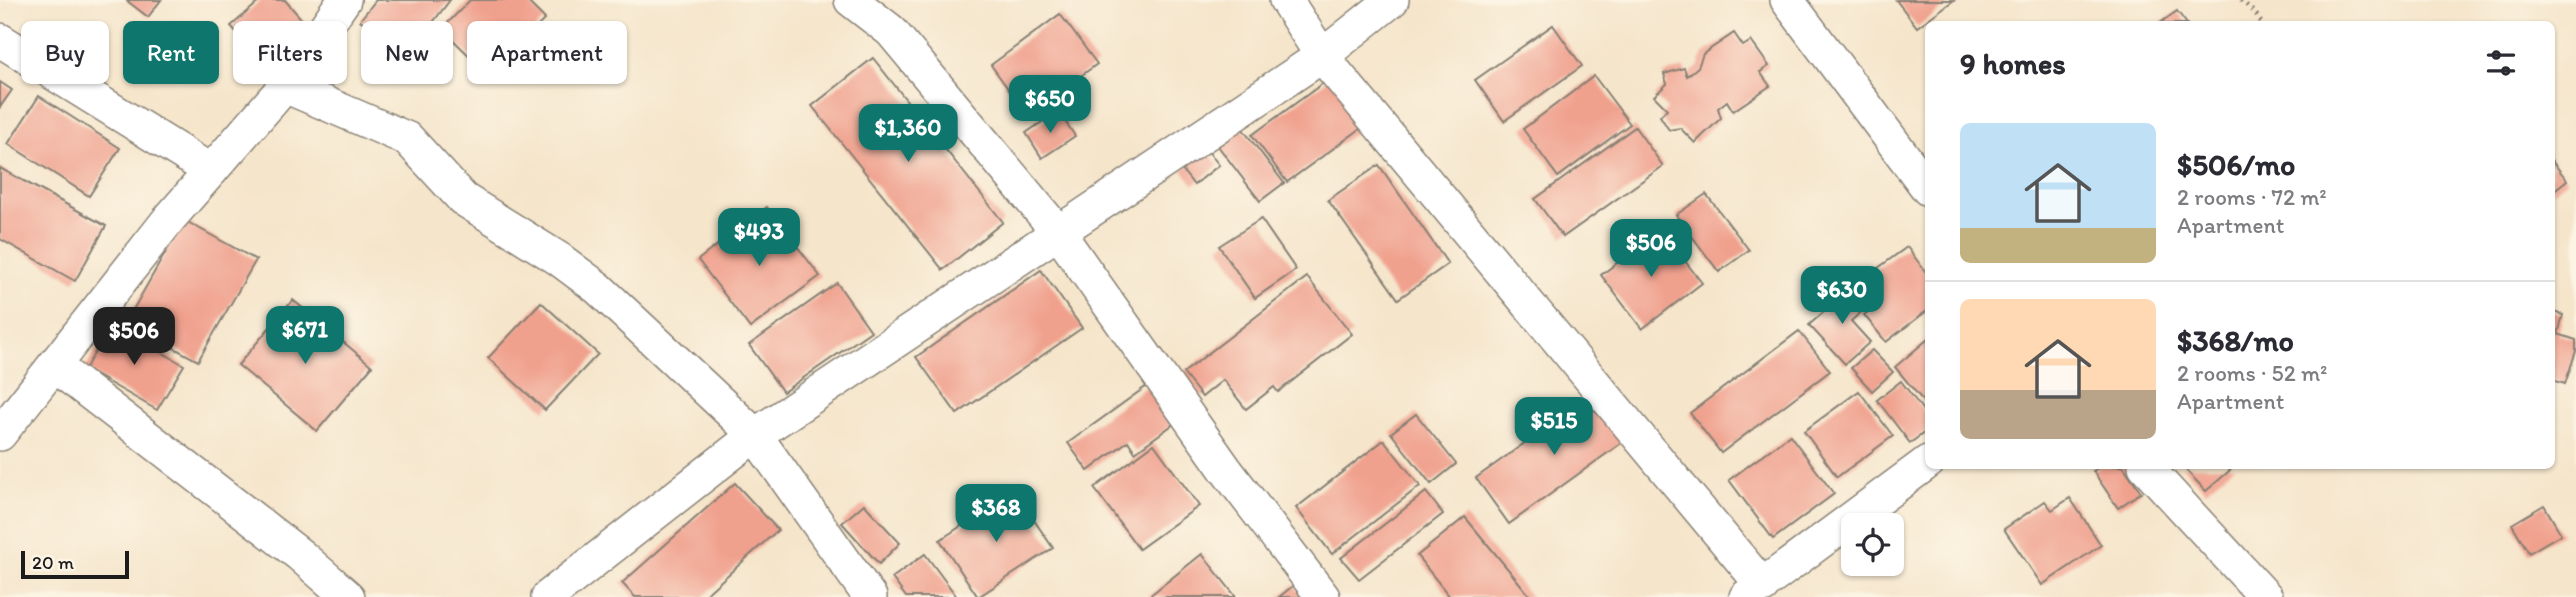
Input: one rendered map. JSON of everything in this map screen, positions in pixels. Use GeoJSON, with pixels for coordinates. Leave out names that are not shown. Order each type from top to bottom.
{"type":"FeatureCollection","features":[{"type":"Feature","properties":{"kind":"street"},"geometry":{"type":"LineString","coordinates":[[0,434],[169,219],[285,86],[344,0]]}},
{"type":"Feature","properties":{"kind":"street"},"geometry":{"type":"LineString","coordinates":[[851,0],[891,31],[1058,232],[1226,470],[1323,597]]}},
{"type":"Feature","properties":{"kind":"street"},"geometry":{"type":"LineString","coordinates":[[1286,0],[1322,56],[1755,591],[1925,464]]}},
{"type":"Feature","properties":{"kind":"street"},"geometry":{"type":"LineString","coordinates":[[548,597],[755,435],[1322,56],[1392,0]]}},
{"type":"Feature","properties":{"kind":"street"},"geometry":{"type":"LineString","coordinates":[[1787,0],[1925,185]]}},
{"type":"Feature","properties":{"kind":"street"},"geometry":{"type":"LineString","coordinates":[[0,40],[211,170]]}},
{"type":"Feature","properties":{"kind":"street"},"geometry":{"type":"LineString","coordinates":[[285,86],[408,139],[463,199],[559,259],[598,288],[755,435],[870,597]]}},
{"type":"Feature","properties":{"kind":"street"},"geometry":{"type":"LineString","coordinates":[[55,366],[300,555],[348,597]]}},
{"type":"Feature","properties":{"kind":"street"},"geometry":{"type":"LineString","coordinates":[[2148,469],[2266,597]]}},
{"type":"Feature","properties":{"kind":"path"},"geometry":{"type":"LineString","coordinates":[[2241,0],[2260,21]]}},
{"type":"Feature","properties":{"kind":"building"},"geometry":{"type":"Polygon","coordinates":[[[126,0],[161,0],[148,17],[126,0]]]}},
{"type":"Feature","properties":{"kind":"building"},"geometry":{"type":"Polygon","coordinates":[[[261,0],[285,0],[303,21],[237,21],[261,0]]]}},
{"type":"Feature","properties":{"kind":"building"},"geometry":{"type":"Polygon","coordinates":[[[376,0],[450,0],[434,21],[360,20],[376,0]]]}},
{"type":"Feature","properties":{"kind":"building"},"geometry":{"type":"Polygon","coordinates":[[[470,0],[526,0],[545,19],[467,21],[467,53],[453,40],[453,21],[450,21],[470,0]]]}},
{"type":"Feature","properties":{"kind":"building"},"geometry":{"type":"Polygon","coordinates":[[[1896,0],[1954,0],[1925,21],[1917,27],[1896,0]]]}},
{"type":"Feature","properties":{"kind":"building"},"geometry":{"type":"Polygon","coordinates":[[[2177,11],[2185,21],[2163,21],[2177,11]]]}},
{"type":"Feature","properties":{"kind":"building"},"geometry":{"type":"Polygon","coordinates":[[[1060,14],[1097,64],[1027,115],[991,65],[1060,14]]]}},
{"type":"Feature","properties":{"kind":"building"},"geometry":{"type":"Polygon","coordinates":[[[1553,25],[1582,66],[1504,121],[1475,80],[1553,25]]]}},
{"type":"Feature","properties":{"kind":"building"},"geometry":{"type":"Polygon","coordinates":[[[1734,33],[1743,46],[1751,41],[1769,66],[1760,72],[1770,86],[1733,111],[1727,101],[1718,108],[1721,118],[1695,143],[1680,128],[1669,130],[1660,116],[1667,109],[1654,96],[1667,84],[1664,74],[1684,68],[1687,76],[1698,67],[1703,54],[1734,33]]]}},
{"type":"Feature","properties":{"kind":"building"},"geometry":{"type":"Polygon","coordinates":[[[873,58],[1003,222],[943,270],[812,106],[873,58]]]}},
{"type":"Feature","properties":{"kind":"building"},"geometry":{"type":"Polygon","coordinates":[[[1333,76],[1367,124],[1287,182],[1252,135],[1333,76]]]}},
{"type":"Feature","properties":{"kind":"building"},"geometry":{"type":"Polygon","coordinates":[[[1594,76],[1630,124],[1558,177],[1523,129],[1594,76]]]}},
{"type":"Feature","properties":{"kind":"building"},"geometry":{"type":"Polygon","coordinates":[[[0,82],[12,90],[0,107],[0,82]]]}},
{"type":"Feature","properties":{"kind":"building"},"geometry":{"type":"Polygon","coordinates":[[[39,96],[120,148],[89,196],[8,144],[39,96]]]}},
{"type":"Feature","properties":{"kind":"building"},"geometry":{"type":"Polygon","coordinates":[[[1058,111],[1075,136],[1042,158],[1026,133],[1058,111]]]}},
{"type":"Feature","properties":{"kind":"building"},"geometry":{"type":"Polygon","coordinates":[[[1635,127],[1663,166],[1563,237],[1535,199],[1635,127]]]}},
{"type":"Feature","properties":{"kind":"building"},"geometry":{"type":"Polygon","coordinates":[[[1242,128],[1284,183],[1260,201],[1218,146],[1242,128]]]}},
{"type":"Feature","properties":{"kind":"building"},"geometry":{"type":"Polygon","coordinates":[[[1207,150],[1219,165],[1194,185],[1182,170],[1207,150]]]}},
{"type":"Feature","properties":{"kind":"building"},"geometry":{"type":"Polygon","coordinates":[[[1379,165],[1448,264],[1398,299],[1328,200],[1379,165]]]}},
{"type":"Feature","properties":{"kind":"building"},"geometry":{"type":"Polygon","coordinates":[[[2555,165],[2567,180],[2555,190],[2555,165]]]}},
{"type":"Feature","properties":{"kind":"building"},"geometry":{"type":"Polygon","coordinates":[[[0,168],[106,226],[75,281],[0,239],[0,168]]]}},
{"type":"Feature","properties":{"kind":"building"},"geometry":{"type":"Polygon","coordinates":[[[1706,194],[1749,250],[1719,272],[1676,215],[1706,194]]]}},
{"type":"Feature","properties":{"kind":"building"},"geometry":{"type":"Polygon","coordinates":[[[767,207],[820,276],[750,328],[698,260],[767,207]]]}},
{"type":"Feature","properties":{"kind":"building"},"geometry":{"type":"Polygon","coordinates":[[[1261,219],[1296,270],[1255,298],[1219,246],[1261,219]]]}},
{"type":"Feature","properties":{"kind":"building"},"geometry":{"type":"Polygon","coordinates":[[[184,220],[256,260],[198,361],[126,322],[184,220]]]}},
{"type":"Feature","properties":{"kind":"building"},"geometry":{"type":"Polygon","coordinates":[[[1661,230],[1702,283],[1642,329],[1601,275],[1661,230]]]}},
{"type":"Feature","properties":{"kind":"building"},"geometry":{"type":"Polygon","coordinates":[[[1907,247],[1925,271],[1925,312],[1886,342],[1864,315],[1874,308],[1856,284],[1907,247]]]}},
{"type":"Feature","properties":{"kind":"building"},"geometry":{"type":"Polygon","coordinates":[[[1041,270],[1082,328],[957,414],[916,357],[1041,270]]]}},
{"type":"Feature","properties":{"kind":"building"},"geometry":{"type":"Polygon","coordinates":[[[1307,277],[1352,334],[1278,392],[1274,387],[1246,409],[1223,380],[1202,397],[1183,373],[1307,277]]]}},
{"type":"Feature","properties":{"kind":"building"},"geometry":{"type":"Polygon","coordinates":[[[837,283],[871,331],[783,392],[749,345],[837,283]]]}},
{"type":"Feature","properties":{"kind":"building"},"geometry":{"type":"Polygon","coordinates":[[[1851,288],[1868,306],[1851,321],[1870,342],[1845,364],[1809,325],[1851,288]]]}},
{"type":"Feature","properties":{"kind":"building"},"geometry":{"type":"Polygon","coordinates":[[[293,300],[372,366],[317,431],[238,365],[293,300]]]}},
{"type":"Feature","properties":{"kind":"building"},"geometry":{"type":"Polygon","coordinates":[[[541,302],[598,354],[545,410],[488,358],[541,302]]]}},
{"type":"Feature","properties":{"kind":"building"},"geometry":{"type":"Polygon","coordinates":[[[2555,312],[2563,315],[2558,334],[2576,340],[2576,351],[2565,384],[2555,381],[2555,312]]]}},
{"type":"Feature","properties":{"kind":"building"},"geometry":{"type":"Polygon","coordinates":[[[112,324],[184,365],[157,410],[85,369],[112,324]]]}},
{"type":"Feature","properties":{"kind":"building"},"geometry":{"type":"Polygon","coordinates":[[[1799,331],[1830,371],[1721,453],[1690,413],[1799,331]]]}},
{"type":"Feature","properties":{"kind":"building"},"geometry":{"type":"Polygon","coordinates":[[[1925,342],[1925,403],[1895,367],[1925,342]]]}},
{"type":"Feature","properties":{"kind":"building"},"geometry":{"type":"Polygon","coordinates":[[[1872,350],[1893,372],[1872,391],[1851,368],[1872,350]]]}},
{"type":"Feature","properties":{"kind":"building"},"geometry":{"type":"Polygon","coordinates":[[[1901,381],[1925,413],[1925,432],[1910,443],[1877,400],[1901,381]]]}},
{"type":"Feature","properties":{"kind":"building"},"geometry":{"type":"Polygon","coordinates":[[[1147,386],[1175,423],[1135,452],[1128,441],[1088,471],[1068,443],[1147,386]]]}},
{"type":"Feature","properties":{"kind":"building"},"geometry":{"type":"Polygon","coordinates":[[[1598,390],[1631,436],[1509,524],[1476,478],[1598,390]]]}},
{"type":"Feature","properties":{"kind":"building"},"geometry":{"type":"Polygon","coordinates":[[[1859,391],[1893,436],[1837,477],[1804,431],[1859,391]]]}},
{"type":"Feature","properties":{"kind":"building"},"geometry":{"type":"Polygon","coordinates":[[[1416,414],[1456,464],[1431,484],[1391,433],[1416,414]]]}},
{"type":"Feature","properties":{"kind":"building"},"geometry":{"type":"Polygon","coordinates":[[[1790,435],[1834,494],[1773,539],[1729,480],[1790,435]]]}},
{"type":"Feature","properties":{"kind":"building"},"geometry":{"type":"Polygon","coordinates":[[[1384,440],[1420,486],[1332,554],[1296,508],[1384,440]]]}},
{"type":"Feature","properties":{"kind":"building"},"geometry":{"type":"Polygon","coordinates":[[[1154,444],[1199,506],[1139,549],[1094,488],[1154,444]]]}},
{"type":"Feature","properties":{"kind":"building"},"geometry":{"type":"Polygon","coordinates":[[[2125,469],[2141,492],[2118,508],[2093,471],[2125,469]]]}},
{"type":"Feature","properties":{"kind":"building"},"geometry":{"type":"Polygon","coordinates":[[[2185,469],[2232,469],[2206,491],[2185,469]]]}},
{"type":"Feature","properties":{"kind":"building"},"geometry":{"type":"Polygon","coordinates":[[[735,483],[778,530],[703,597],[635,597],[622,583],[735,483]]]}},
{"type":"Feature","properties":{"kind":"building"},"geometry":{"type":"Polygon","coordinates":[[[1014,491],[1053,548],[978,597],[940,540],[1014,491]]]}},
{"type":"Feature","properties":{"kind":"building"},"geometry":{"type":"Polygon","coordinates":[[[1426,492],[1443,514],[1359,579],[1341,558],[1426,492]]]}},
{"type":"Feature","properties":{"kind":"building"},"geometry":{"type":"Polygon","coordinates":[[[2070,498],[2101,545],[2042,585],[2004,529],[2045,501],[2052,510],[2070,498]]]}},
{"type":"Feature","properties":{"kind":"building"},"geometry":{"type":"Polygon","coordinates":[[[864,504],[900,543],[879,564],[842,523],[864,504]]]}},
{"type":"Feature","properties":{"kind":"building"},"geometry":{"type":"Polygon","coordinates":[[[2544,505],[2561,534],[2529,553],[2512,524],[2544,505]]]}},
{"type":"Feature","properties":{"kind":"building"},"geometry":{"type":"Polygon","coordinates":[[[1465,517],[1531,597],[1450,597],[1417,556],[1465,517]]]}},
{"type":"Feature","properties":{"kind":"building"},"geometry":{"type":"Polygon","coordinates":[[[925,554],[957,597],[906,597],[892,578],[925,554]]]}},
{"type":"Feature","properties":{"kind":"building"},"geometry":{"type":"Polygon","coordinates":[[[1202,554],[1236,597],[1148,597],[1202,554]]]}},
{"type":"Feature","properties":{"kind":"building"},"geometry":{"type":"Polygon","coordinates":[[[1294,585],[1304,597],[1279,597],[1294,585]]]}}]}
